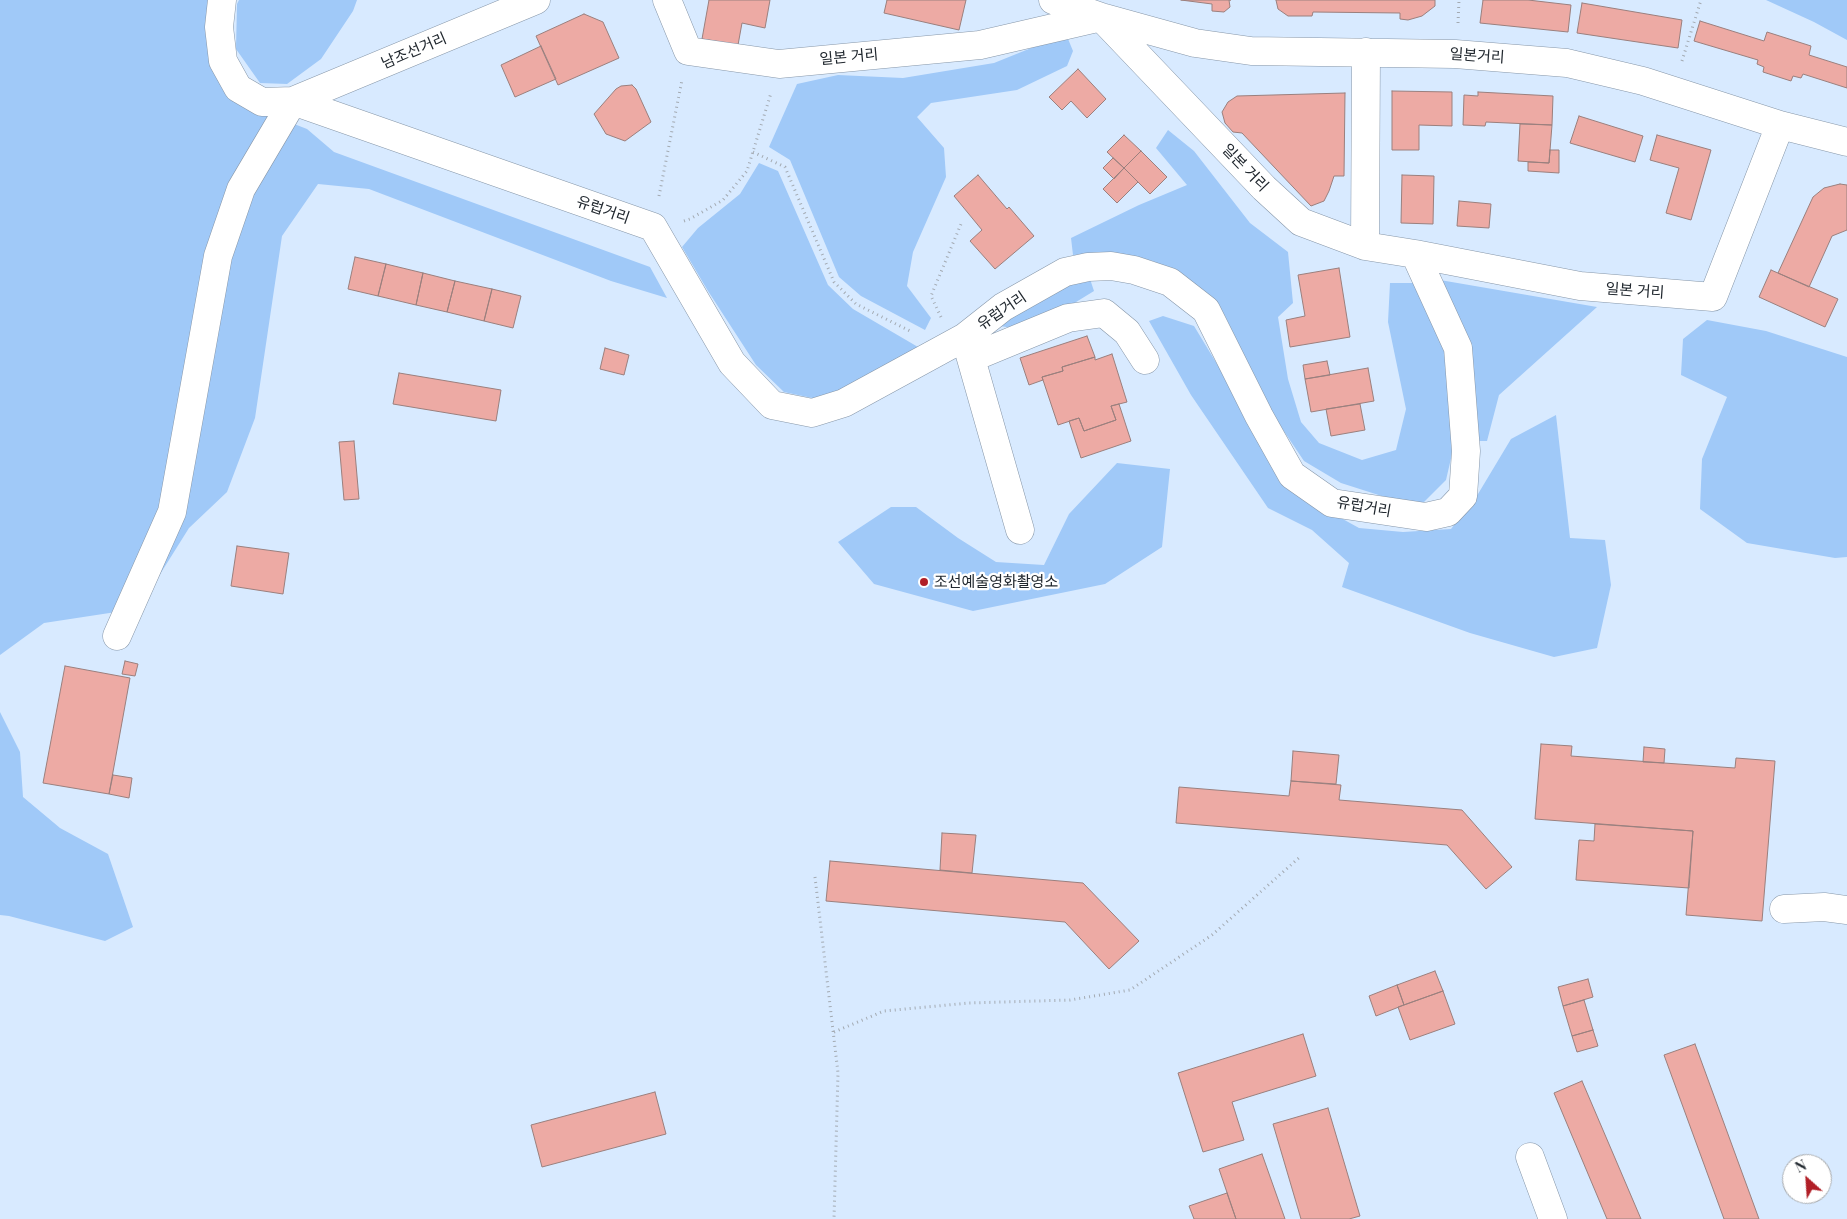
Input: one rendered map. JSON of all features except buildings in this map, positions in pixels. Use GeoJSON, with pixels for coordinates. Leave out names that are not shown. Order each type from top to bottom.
{"type":"FeatureCollection","features":[{"type":"Feature","properties":{"kind":"lane"},"geometry":{"type":"LineString","coordinates":[[222,0],[219,27],[223,61],[238,88],[262,102],[293,101]]}},
{"type":"Feature","properties":{"kind":"lane","name":"남조선거리"},"geometry":{"type":"LineString","coordinates":[[293,101],[536,0]]}},
{"type":"Feature","properties":{"kind":"lane"},"geometry":{"type":"LineString","coordinates":[[667,0],[688,51]]}},
{"type":"Feature","properties":{"kind":"lane"},"geometry":{"type":"LineString","coordinates":[[1053,0],[1100,17]]}},
{"type":"Feature","properties":{"kind":"lane","name":"일본 거리"},"geometry":{"type":"LineString","coordinates":[[688,51],[780,64],[980,45],[1100,17],[1264,188],[1301,222],[1364,246],[1580,286],[1713,297],[1780,125]]}},
{"type":"Feature","properties":{"kind":"lane","name":"일본거리"},"geometry":{"type":"LineString","coordinates":[[1100,17],[1195,43],[1242,50],[1455,54],[1567,63],[1643,81],[1780,125],[1847,142]]}},
{"type":"Feature","properties":{"kind":"lane"},"geometry":{"type":"LineString","coordinates":[[1364,246],[1366,52]]}},
{"type":"Feature","properties":{"kind":"lane"},"geometry":{"type":"LineString","coordinates":[[117,636],[172,512],[218,256],[242,189],[293,101]]}},
{"type":"Feature","properties":{"kind":"lane","name":"유럽거리"},"geometry":{"type":"LineString","coordinates":[[293,101],[653,227],[732,364],[772,405],[812,413],[844,402],[960,348],[1003,307],[1065,272],[1088,267],[1110,266],[1134,270],[1170,282],[1206,310],[1259,416],[1292,475],[1332,503],[1426,517],[1448,512],[1463,496],[1466,451],[1458,348],[1415,254]]}},
{"type":"Feature","properties":{"kind":"lane"},"geometry":{"type":"LineString","coordinates":[[1020,530],[960,348],[1068,318],[1104,313],[1127,332],[1145,360]]}},
{"type":"Feature","properties":{"kind":"lane"},"geometry":{"type":"LineString","coordinates":[[1784,909],[1824,907],[1847,910]]}},
{"type":"Feature","properties":{"kind":"lane"},"geometry":{"type":"LineString","coordinates":[[1530,1158],[1553,1219]]}},
{"type":"Feature","properties":{"kind":"path"},"geometry":{"type":"LineString","coordinates":[[1673,90],[1701,0]]}},
{"type":"Feature","properties":{"kind":"path"},"geometry":{"type":"LineString","coordinates":[[688,51],[653,227],[690,219],[723,200],[747,171],[780,64]]}},
{"type":"Feature","properties":{"kind":"path"},"geometry":{"type":"LineString","coordinates":[[753,152],[785,166],[834,282],[856,304],[960,348]]}},
{"type":"Feature","properties":{"kind":"path"},"geometry":{"type":"LineString","coordinates":[[960,348],[946,329],[931,296],[961,224]]}},
{"type":"Feature","properties":{"kind":"path"},"geometry":{"type":"LineString","coordinates":[[834,1032],[884,1011],[969,1002],[1070,1000],[1130,990],[1212,935],[1300,856]]}},
{"type":"Feature","properties":{"kind":"path"},"geometry":{"type":"LineString","coordinates":[[815,877],[838,1073],[834,1219]]}},
{"type":"Feature","properties":{"kind":"shaded area","name":"조선예술영화촬영소"},"geometry":{"type":"Polygon","coordinates":[[[0,0],[1847,0],[1847,1219],[0,1219],[0,0]]]}},
{"type":"Feature","properties":{"kind":"shaded area"},"geometry":{"type":"Polygon","coordinates":[[[0,0],[216,0],[208,36],[266,113],[307,129],[334,152],[650,267],[667,298],[611,281],[369,189],[318,184],[282,236],[255,418],[227,492],[189,528],[147,595],[116,612],[44,623],[0,655],[0,0]]]}},
{"type":"Feature","properties":{"kind":"shaded area"},"geometry":{"type":"Polygon","coordinates":[[[239,0],[357,0],[353,11],[321,59],[287,84],[260,83],[236,49],[237,4],[239,0]]]}},
{"type":"Feature","properties":{"kind":"shaded area"},"geometry":{"type":"Polygon","coordinates":[[[1766,0],[1847,0],[1847,40],[1814,22],[1766,0]]]}},
{"type":"Feature","properties":{"kind":"shaded area"},"geometry":{"type":"Polygon","coordinates":[[[1066,34],[1073,51],[1067,66],[1017,90],[931,103],[917,117],[944,148],[946,177],[913,252],[907,286],[931,318],[925,330],[861,296],[839,277],[790,160],[769,147],[797,84],[838,75],[903,78],[994,63],[1066,34]]]}},
{"type":"Feature","properties":{"kind":"shaded area"},"geometry":{"type":"Polygon","coordinates":[[[1168,130],[1194,151],[1250,223],[1288,252],[1293,303],[1278,317],[1288,379],[1301,422],[1319,443],[1362,460],[1396,450],[1406,409],[1388,322],[1390,283],[1421,283],[1446,338],[1452,454],[1446,480],[1422,504],[1388,498],[1341,483],[1304,461],[1273,415],[1225,316],[1185,280],[1153,261],[1110,253],[1073,255],[1071,238],[1139,205],[1187,185],[1156,148],[1168,130]]]}},
{"type":"Feature","properties":{"kind":"shaded area"},"geometry":{"type":"Polygon","coordinates":[[[759,163],[778,171],[828,285],[853,309],[918,347],[844,390],[817,399],[784,392],[756,365],[682,247],[698,228],[740,194],[759,163]]]}},
{"type":"Feature","properties":{"kind":"shaded area"},"geometry":{"type":"Polygon","coordinates":[[[1072,278],[1090,279],[1094,291],[1063,310],[1013,328],[993,325],[1072,278]]]}},
{"type":"Feature","properties":{"kind":"shaded area"},"geometry":{"type":"Polygon","coordinates":[[[1440,280],[1597,307],[1499,395],[1487,441],[1476,441],[1440,280]]]}},
{"type":"Feature","properties":{"kind":"shaded area"},"geometry":{"type":"Polygon","coordinates":[[[1163,316],[1194,326],[1243,407],[1321,507],[1359,528],[1403,532],[1451,529],[1478,494],[1511,439],[1556,415],[1570,538],[1605,540],[1611,585],[1597,648],[1554,657],[1470,633],[1342,587],[1349,563],[1312,530],[1268,508],[1191,395],[1149,321],[1163,316]]]}},
{"type":"Feature","properties":{"kind":"shaded area"},"geometry":{"type":"Polygon","coordinates":[[[1707,320],[1766,331],[1847,357],[1847,557],[1835,558],[1747,543],[1700,509],[1702,459],[1727,397],[1681,375],[1683,339],[1707,320]]]}},
{"type":"Feature","properties":{"kind":"shaded area"},"geometry":{"type":"Polygon","coordinates":[[[1117,463],[1170,469],[1162,547],[1105,584],[973,611],[874,584],[838,542],[891,507],[916,507],[958,538],[996,562],[1044,565],[1069,514],[1117,463]]]}},
{"type":"Feature","properties":{"kind":"shaded area"},"geometry":{"type":"Polygon","coordinates":[[[0,712],[20,752],[23,797],[60,828],[108,854],[133,927],[105,941],[0,915],[0,712]]]}},
{"type":"Feature","properties":{"kind":"place","name":"조선예술영화촬영소"},"geometry":{"type":"Point","coordinates":[924,582]}}]}
